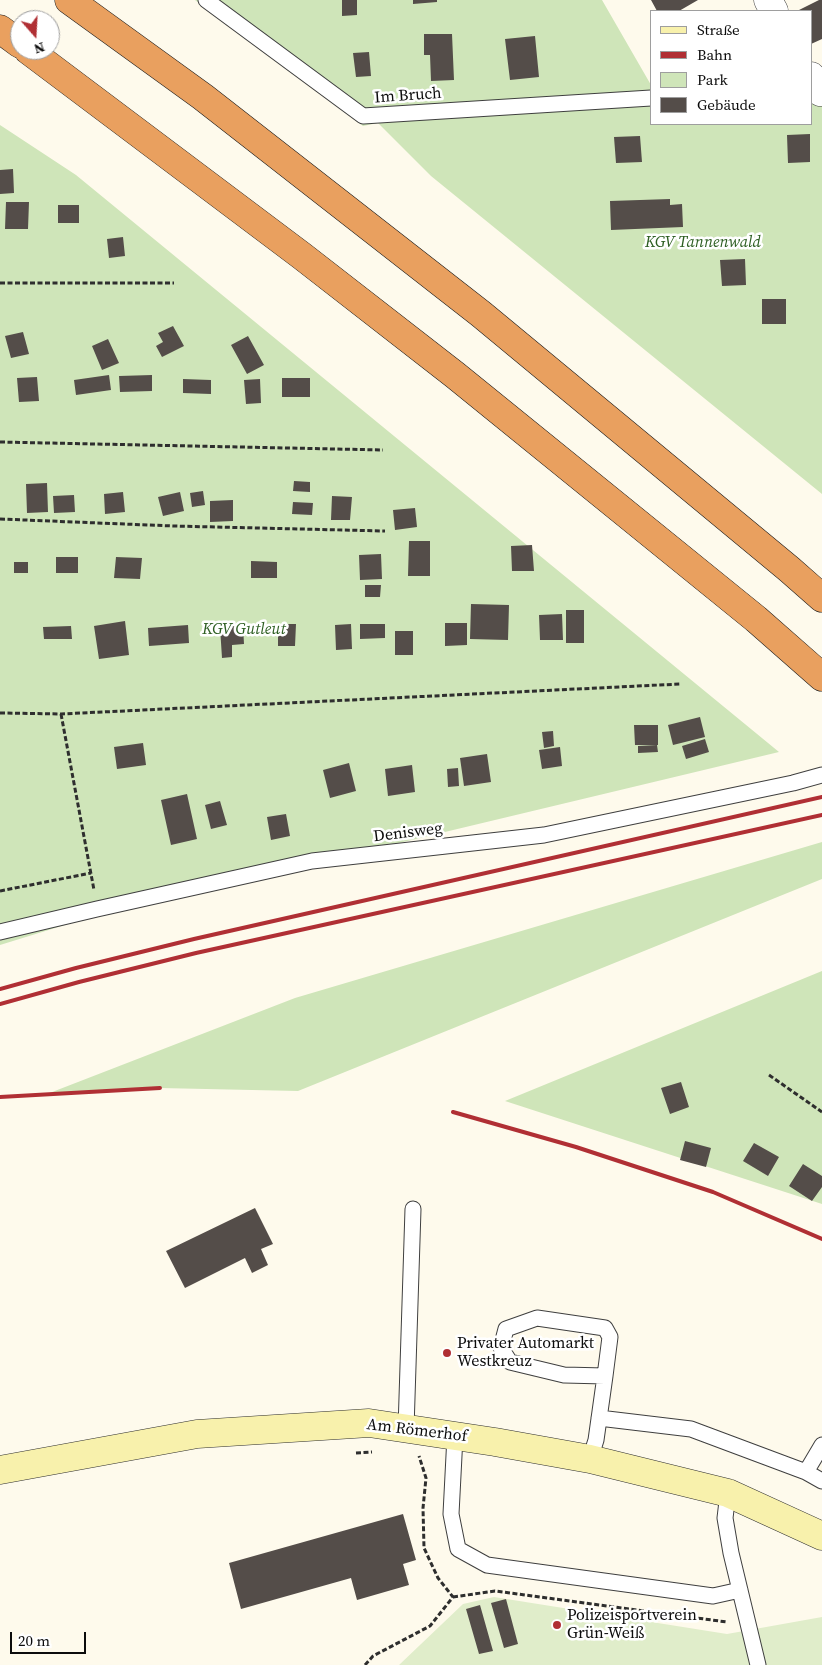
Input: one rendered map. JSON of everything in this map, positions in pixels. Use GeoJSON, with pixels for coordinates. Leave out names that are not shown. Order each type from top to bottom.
{"type":"FeatureCollection","features":[{"type":"Feature","properties":{"kind":"highway"},"geometry":{"type":"LineString","coordinates":[[68,0],[202,98],[481,314],[822,598]]}},
{"type":"Feature","properties":{"kind":"highway"},"geometry":{"type":"LineString","coordinates":[[41,60],[302,256],[455,375],[756,619],[822,677]]}},
{"type":"Feature","properties":{"kind":"main road","name":"Am Römerhof"},"geometry":{"type":"LineString","coordinates":[[0,1470],[197,1434],[369,1423],[406,1429],[454,1447],[590,1459],[728,1493],[822,1536]]}},
{"type":"Feature","properties":{"kind":"lane","name":"Im Bruch"},"geometry":{"type":"LineString","coordinates":[[206,0],[363,116],[650,98]]}},
{"type":"Feature","properties":{"kind":"lane","name":"Denisweg"},"geometry":{"type":"LineString","coordinates":[[0,932],[312,861],[544,835],[793,783],[822,775]]}},
{"type":"Feature","properties":{"kind":"lane"},"geometry":{"type":"LineString","coordinates":[[406,1429],[413,1209]]}},
{"type":"Feature","properties":{"kind":"lane"},"geometry":{"type":"LineString","coordinates":[[590,1459],[596,1440],[605,1376],[610,1337],[605,1328],[537,1318],[506,1330],[501,1348],[510,1362],[564,1375],[605,1376]]}},
{"type":"Feature","properties":{"kind":"lane"},"geometry":{"type":"LineString","coordinates":[[599,1418],[691,1429],[806,1472],[822,1481]]}},
{"type":"Feature","properties":{"kind":"lane"},"geometry":{"type":"LineString","coordinates":[[806,1472],[822,1445]]}},
{"type":"Feature","properties":{"kind":"lane"},"geometry":{"type":"LineString","coordinates":[[454,1447],[451,1514],[458,1549],[487,1565],[713,1596],[740,1590]]}},
{"type":"Feature","properties":{"kind":"lane"},"geometry":{"type":"LineString","coordinates":[[728,1493],[725,1518],[731,1553],[758,1665]]}},
{"type":"Feature","properties":{"kind":"path"},"geometry":{"type":"LineString","coordinates":[[0,283],[174,283]]}},
{"type":"Feature","properties":{"kind":"path"},"geometry":{"type":"LineString","coordinates":[[0,442],[383,450]]}},
{"type":"Feature","properties":{"kind":"path"},"geometry":{"type":"LineString","coordinates":[[0,519],[173,526],[385,531]]}},
{"type":"Feature","properties":{"kind":"path"},"geometry":{"type":"LineString","coordinates":[[0,712],[61,714],[680,684]]}},
{"type":"Feature","properties":{"kind":"path"},"geometry":{"type":"LineString","coordinates":[[61,714],[97,909]]}},
{"type":"Feature","properties":{"kind":"path"},"geometry":{"type":"LineString","coordinates":[[0,890],[91,873]]}},
{"type":"Feature","properties":{"kind":"path"},"geometry":{"type":"LineString","coordinates":[[769,1074],[822,1112]]}},
{"type":"Feature","properties":{"kind":"path"},"geometry":{"type":"LineString","coordinates":[[453,1597],[438,1578],[424,1548],[423,1508],[426,1478],[417,1451],[454,1447]]}},
{"type":"Feature","properties":{"kind":"path"},"geometry":{"type":"LineString","coordinates":[[349,1453],[378,1452]]}},
{"type":"Feature","properties":{"kind":"path"},"geometry":{"type":"LineString","coordinates":[[365,1665],[373,1656],[430,1626],[453,1597],[495,1591],[748,1625]]}},
{"type":"Feature","properties":{"kind":"green space","name":"KGV Tannenwald"},"geometry":{"type":"Polygon","coordinates":[[[195,0],[602,0],[650,83],[650,125],[812,125],[812,86],[822,85],[822,494],[431,176],[378,123],[363,126],[195,0]]]}},
{"type":"Feature","properties":{"kind":"green space","name":"KGV Gutleut"},"geometry":{"type":"Polygon","coordinates":[[[0,125],[76,175],[779,752],[94,916],[0,945],[0,125]]]}},
{"type":"Feature","properties":{"kind":"green space"},"geometry":{"type":"Polygon","coordinates":[[[822,842],[822,879],[298,1091],[160,1088],[47,1094],[295,998],[822,842]]]}},
{"type":"Feature","properties":{"kind":"green space"},"geometry":{"type":"Polygon","coordinates":[[[822,971],[822,1204],[505,1101],[822,971]]]}},
{"type":"Feature","properties":{"kind":"green space","name":"Polizeisportverein Grün-Weiß"},"geometry":{"type":"Polygon","coordinates":[[[494,1597],[727,1634],[822,1617],[822,1665],[399,1665],[463,1604],[494,1597]]]}},
{"type":"Feature","properties":{"kind":"building"},"geometry":{"type":"Polygon","coordinates":[[[342,0],[357,0],[357,15],[342,16],[342,0]]]}},
{"type":"Feature","properties":{"kind":"building"},"geometry":{"type":"Polygon","coordinates":[[[413,0],[437,0],[437,2],[413,4],[413,0]]]}},
{"type":"Feature","properties":{"kind":"building"},"geometry":{"type":"Polygon","coordinates":[[[651,0],[698,0],[681,10],[656,10],[651,0]]]}},
{"type":"Feature","properties":{"kind":"building"},"geometry":{"type":"Polygon","coordinates":[[[822,0],[822,39],[812,44],[812,10],[799,10],[822,0]]]}},
{"type":"Feature","properties":{"kind":"building"},"geometry":{"type":"Polygon","coordinates":[[[424,34],[452,34],[454,80],[431,81],[430,55],[424,55],[424,34]]]}},
{"type":"Feature","properties":{"kind":"building"},"geometry":{"type":"Polygon","coordinates":[[[535,36],[539,77],[510,80],[505,39],[535,36]]]}},
{"type":"Feature","properties":{"kind":"building"},"geometry":{"type":"Polygon","coordinates":[[[369,52],[371,76],[356,77],[353,53],[369,52]]]}},
{"type":"Feature","properties":{"kind":"building"},"geometry":{"type":"Polygon","coordinates":[[[810,134],[810,162],[788,163],[787,135],[810,134]]]}},
{"type":"Feature","properties":{"kind":"building"},"geometry":{"type":"Polygon","coordinates":[[[640,136],[642,162],[616,163],[614,137],[640,136]]]}},
{"type":"Feature","properties":{"kind":"building"},"geometry":{"type":"Polygon","coordinates":[[[13,169],[14,193],[0,194],[0,170],[13,169]]]}},
{"type":"Feature","properties":{"kind":"building"},"geometry":{"type":"Polygon","coordinates":[[[670,199],[670,205],[682,204],[683,227],[611,230],[610,201],[670,199]]]}},
{"type":"Feature","properties":{"kind":"building"},"geometry":{"type":"Polygon","coordinates":[[[6,202],[29,202],[28,229],[5,229],[6,202]]]}},
{"type":"Feature","properties":{"kind":"building"},"geometry":{"type":"Polygon","coordinates":[[[58,205],[79,205],[79,223],[58,223],[58,205]]]}},
{"type":"Feature","properties":{"kind":"building"},"geometry":{"type":"Polygon","coordinates":[[[123,237],[125,256],[109,258],[107,239],[123,237]]]}},
{"type":"Feature","properties":{"kind":"building"},"geometry":{"type":"Polygon","coordinates":[[[745,259],[746,285],[722,286],[720,260],[745,259]]]}},
{"type":"Feature","properties":{"kind":"building"},"geometry":{"type":"Polygon","coordinates":[[[762,299],[786,299],[786,324],[762,324],[762,299]]]}},
{"type":"Feature","properties":{"kind":"building"},"geometry":{"type":"Polygon","coordinates":[[[173,326],[184,346],[162,357],[156,346],[163,342],[158,333],[173,326]]]}},
{"type":"Feature","properties":{"kind":"building"},"geometry":{"type":"Polygon","coordinates":[[[23,332],[29,354],[11,358],[5,336],[23,332]]]}},
{"type":"Feature","properties":{"kind":"building"},"geometry":{"type":"Polygon","coordinates":[[[248,336],[264,365],[247,374],[231,345],[248,336]]]}},
{"type":"Feature","properties":{"kind":"building"},"geometry":{"type":"Polygon","coordinates":[[[108,339],[119,363],[102,370],[92,346],[108,339]]]}},
{"type":"Feature","properties":{"kind":"building"},"geometry":{"type":"Polygon","coordinates":[[[109,375],[111,390],[76,395],[74,380],[109,375]]]}},
{"type":"Feature","properties":{"kind":"building"},"geometry":{"type":"Polygon","coordinates":[[[152,375],[152,391],[120,392],[119,376],[152,375]]]}},
{"type":"Feature","properties":{"kind":"building"},"geometry":{"type":"Polygon","coordinates":[[[37,377],[39,401],[19,402],[17,378],[37,377]]]}},
{"type":"Feature","properties":{"kind":"building"},"geometry":{"type":"Polygon","coordinates":[[[282,378],[310,378],[310,397],[282,397],[282,378]]]}},
{"type":"Feature","properties":{"kind":"building"},"geometry":{"type":"Polygon","coordinates":[[[183,379],[211,380],[211,394],[183,393],[183,379]]]}},
{"type":"Feature","properties":{"kind":"building"},"geometry":{"type":"Polygon","coordinates":[[[260,379],[261,403],[246,404],[244,380],[260,379]]]}},
{"type":"Feature","properties":{"kind":"building"},"geometry":{"type":"Polygon","coordinates":[[[294,481],[310,482],[310,492],[293,491],[294,481]]]}},
{"type":"Feature","properties":{"kind":"building"},"geometry":{"type":"Polygon","coordinates":[[[47,483],[48,512],[27,513],[26,484],[47,483]]]}},
{"type":"Feature","properties":{"kind":"building"},"geometry":{"type":"Polygon","coordinates":[[[203,491],[205,505],[192,507],[190,493],[203,491]]]}},
{"type":"Feature","properties":{"kind":"building"},"geometry":{"type":"Polygon","coordinates":[[[123,492],[125,512],[105,514],[104,494],[123,492]]]}},
{"type":"Feature","properties":{"kind":"building"},"geometry":{"type":"Polygon","coordinates":[[[180,492],[184,511],[163,516],[158,497],[180,492]]]}},
{"type":"Feature","properties":{"kind":"building"},"geometry":{"type":"Polygon","coordinates":[[[74,495],[75,512],[54,513],[53,496],[74,495]]]}},
{"type":"Feature","properties":{"kind":"building"},"geometry":{"type":"Polygon","coordinates":[[[332,496],[352,497],[350,520],[331,520],[332,496]]]}},
{"type":"Feature","properties":{"kind":"building"},"geometry":{"type":"Polygon","coordinates":[[[233,500],[233,521],[210,522],[210,501],[233,500]]]}},
{"type":"Feature","properties":{"kind":"building"},"geometry":{"type":"Polygon","coordinates":[[[293,502],[313,503],[312,515],[292,514],[293,502]]]}},
{"type":"Feature","properties":{"kind":"building"},"geometry":{"type":"Polygon","coordinates":[[[415,508],[417,527],[395,530],[393,510],[415,508]]]}},
{"type":"Feature","properties":{"kind":"building"},"geometry":{"type":"Polygon","coordinates":[[[409,541],[430,541],[430,576],[408,576],[409,541]]]}},
{"type":"Feature","properties":{"kind":"building"},"geometry":{"type":"Polygon","coordinates":[[[532,545],[534,571],[512,571],[511,546],[532,545]]]}},
{"type":"Feature","properties":{"kind":"building"},"geometry":{"type":"Polygon","coordinates":[[[381,554],[382,579],[360,580],[359,555],[381,554]]]}},
{"type":"Feature","properties":{"kind":"building"},"geometry":{"type":"Polygon","coordinates":[[[56,557],[78,557],[78,573],[56,573],[56,557]]]}},
{"type":"Feature","properties":{"kind":"building"},"geometry":{"type":"Polygon","coordinates":[[[116,557],[142,558],[140,579],[114,578],[116,557]]]}},
{"type":"Feature","properties":{"kind":"building"},"geometry":{"type":"Polygon","coordinates":[[[251,561],[277,562],[277,578],[251,578],[251,561]]]}},
{"type":"Feature","properties":{"kind":"building"},"geometry":{"type":"Polygon","coordinates":[[[14,562],[28,562],[28,573],[14,573],[14,562]]]}},
{"type":"Feature","properties":{"kind":"building"},"geometry":{"type":"Polygon","coordinates":[[[365,585],[381,585],[380,597],[365,597],[365,585]]]}},
{"type":"Feature","properties":{"kind":"building"},"geometry":{"type":"Polygon","coordinates":[[[471,604],[509,605],[508,640],[470,639],[471,604]]]}},
{"type":"Feature","properties":{"kind":"building"},"geometry":{"type":"Polygon","coordinates":[[[566,610],[584,610],[584,643],[566,643],[566,610]]]}},
{"type":"Feature","properties":{"kind":"building"},"geometry":{"type":"Polygon","coordinates":[[[562,614],[563,640],[540,640],[539,615],[562,614]]]}},
{"type":"Feature","properties":{"kind":"building"},"geometry":{"type":"Polygon","coordinates":[[[125,621],[129,655],[99,659],[94,626],[125,621]]]}},
{"type":"Feature","properties":{"kind":"building"},"geometry":{"type":"Polygon","coordinates":[[[445,623],[467,623],[467,645],[445,646],[445,623]]]}},
{"type":"Feature","properties":{"kind":"building"},"geometry":{"type":"Polygon","coordinates":[[[278,624],[296,624],[295,646],[278,646],[278,624]]]}},
{"type":"Feature","properties":{"kind":"building"},"geometry":{"type":"Polygon","coordinates":[[[351,624],[352,649],[336,650],[335,625],[351,624]]]}},
{"type":"Feature","properties":{"kind":"building"},"geometry":{"type":"Polygon","coordinates":[[[360,624],[385,624],[385,638],[360,639],[360,624]]]}},
{"type":"Feature","properties":{"kind":"building"},"geometry":{"type":"Polygon","coordinates":[[[188,625],[189,643],[149,646],[148,628],[188,625]]]}},
{"type":"Feature","properties":{"kind":"building"},"geometry":{"type":"Polygon","coordinates":[[[243,625],[244,644],[232,645],[232,657],[222,658],[220,627],[243,625]]]}},
{"type":"Feature","properties":{"kind":"building"},"geometry":{"type":"Polygon","coordinates":[[[71,626],[72,639],[44,639],[43,627],[71,626]]]}},
{"type":"Feature","properties":{"kind":"building"},"geometry":{"type":"Polygon","coordinates":[[[395,631],[413,631],[413,655],[395,655],[395,631]]]}},
{"type":"Feature","properties":{"kind":"building"},"geometry":{"type":"Polygon","coordinates":[[[700,717],[705,737],[673,745],[668,725],[700,717]]]}},
{"type":"Feature","properties":{"kind":"building"},"geometry":{"type":"Polygon","coordinates":[[[634,725],[658,725],[658,745],[635,745],[634,725]]]}},
{"type":"Feature","properties":{"kind":"building"},"geometry":{"type":"Polygon","coordinates":[[[553,731],[554,746],[544,748],[542,732],[553,731]]]}},
{"type":"Feature","properties":{"kind":"building"},"geometry":{"type":"Polygon","coordinates":[[[705,739],[709,752],[686,759],[682,746],[705,739]]]}},
{"type":"Feature","properties":{"kind":"building"},"geometry":{"type":"Polygon","coordinates":[[[143,743],[146,765],[117,769],[114,747],[143,743]]]}},
{"type":"Feature","properties":{"kind":"building"},"geometry":{"type":"Polygon","coordinates":[[[657,745],[658,752],[638,753],[638,746],[657,745]]]}},
{"type":"Feature","properties":{"kind":"building"},"geometry":{"type":"Polygon","coordinates":[[[560,747],[562,766],[542,769],[539,750],[560,747]]]}},
{"type":"Feature","properties":{"kind":"building"},"geometry":{"type":"Polygon","coordinates":[[[487,754],[491,782],[464,786],[460,758],[487,754]]]}},
{"type":"Feature","properties":{"kind":"building"},"geometry":{"type":"Polygon","coordinates":[[[349,763],[356,791],[330,798],[323,770],[349,763]]]}},
{"type":"Feature","properties":{"kind":"building"},"geometry":{"type":"Polygon","coordinates":[[[412,765],[415,792],[388,796],[385,769],[412,765]]]}},
{"type":"Feature","properties":{"kind":"building"},"geometry":{"type":"Polygon","coordinates":[[[458,768],[459,786],[448,787],[447,769],[458,768]]]}},
{"type":"Feature","properties":{"kind":"building"},"geometry":{"type":"Polygon","coordinates":[[[187,794],[197,839],[171,845],[161,800],[187,794]]]}},
{"type":"Feature","properties":{"kind":"building"},"geometry":{"type":"Polygon","coordinates":[[[220,801],[227,825],[211,829],[205,805],[220,801]]]}},
{"type":"Feature","properties":{"kind":"building"},"geometry":{"type":"Polygon","coordinates":[[[286,814],[290,836],[271,840],[267,817],[286,814]]]}},
{"type":"Feature","properties":{"kind":"building"},"geometry":{"type":"Polygon","coordinates":[[[681,1082],[689,1107],[670,1114],[661,1088],[681,1082]]]}},
{"type":"Feature","properties":{"kind":"building"},"geometry":{"type":"Polygon","coordinates":[[[685,1141],[711,1148],[706,1167],[680,1160],[685,1141]]]}},
{"type":"Feature","properties":{"kind":"building"},"geometry":{"type":"Polygon","coordinates":[[[754,1143],[779,1157],[768,1176],[743,1161],[754,1143]]]}},
{"type":"Feature","properties":{"kind":"building"},"geometry":{"type":"Polygon","coordinates":[[[803,1164],[822,1176],[822,1187],[812,1201],[789,1186],[803,1164]]]}},
{"type":"Feature","properties":{"kind":"building"},"geometry":{"type":"Polygon","coordinates":[[[255,1208],[273,1244],[261,1249],[268,1265],[252,1273],[245,1258],[185,1288],[166,1251],[255,1208]]]}},
{"type":"Feature","properties":{"kind":"building"},"geometry":{"type":"Polygon","coordinates":[[[403,1514],[416,1560],[403,1564],[409,1585],[357,1600],[351,1578],[241,1609],[229,1563],[403,1514]]]}},
{"type":"Feature","properties":{"kind":"building"},"geometry":{"type":"Polygon","coordinates":[[[506,1599],[518,1644],[504,1648],[491,1603],[506,1599]]]}},
{"type":"Feature","properties":{"kind":"building"},"geometry":{"type":"Polygon","coordinates":[[[480,1605],[493,1651],[479,1654],[466,1609],[480,1605]]]}},
{"type":"Feature","properties":{"kind":"railway"},"geometry":{"type":"LineString","coordinates":[[0,989],[194,939],[822,797]]}},
{"type":"Feature","properties":{"kind":"railway"},"geometry":{"type":"LineString","coordinates":[[0,1004],[196,953],[822,815]]}},
{"type":"Feature","properties":{"kind":"railway"},"geometry":{"type":"LineString","coordinates":[[0,1097],[160,1088]]}},
{"type":"Feature","properties":{"kind":"railway"},"geometry":{"type":"LineString","coordinates":[[453,1112],[576,1147],[713,1192],[822,1239]]}},
{"type":"Feature","properties":{"kind":"place","name":"Privater Automarkt Westkreuz"},"geometry":{"type":"Point","coordinates":[447,1353]}},
{"type":"Feature","properties":{"kind":"place","name":"Polizeisportverein Grün-Weiß"},"geometry":{"type":"Point","coordinates":[557,1625]}}]}
